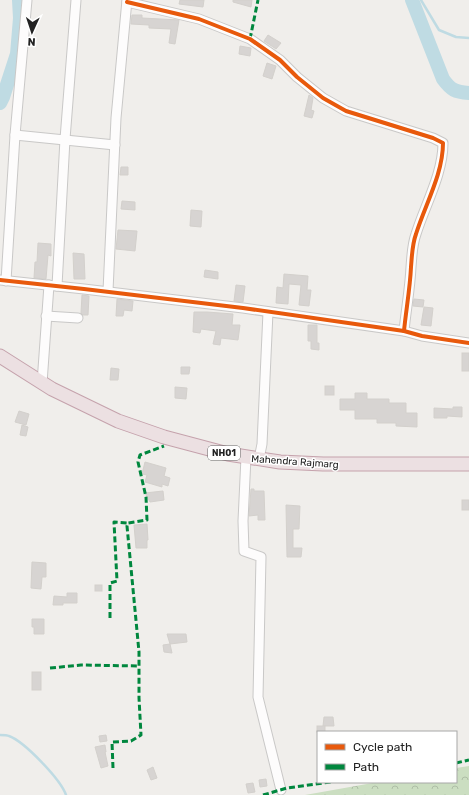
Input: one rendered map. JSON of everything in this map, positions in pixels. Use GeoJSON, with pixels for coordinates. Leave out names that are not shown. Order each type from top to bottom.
{"type":"FeatureCollection","features":[{"type":"Feature","properties":{"kind":"highway","name":"Mahendra Rajmarg"},"geometry":{"type":"LineString","coordinates":[[0,356],[72,400],[140,429],[228,454],[246,458],[280,462],[323,464],[469,464]]}},
{"type":"Feature","properties":{"kind":"street"},"geometry":{"type":"LineString","coordinates":[[27,0],[3,280],[108,291],[268,312],[404,331],[422,336],[469,343]]}},
{"type":"Feature","properties":{"kind":"street"},"geometry":{"type":"LineString","coordinates":[[42,383],[46,316],[53,285],[76,0]]}},
{"type":"Feature","properties":{"kind":"street"},"geometry":{"type":"LineString","coordinates":[[108,291],[115,145],[127,1],[199,19],[250,39],[280,60],[297,77],[323,98],[346,111],[433,138],[443,143],[443,153],[438,173],[415,234],[411,253],[411,267],[404,331]]}},
{"type":"Feature","properties":{"kind":"street"},"geometry":{"type":"LineString","coordinates":[[15,135],[115,145]]}},
{"type":"Feature","properties":{"kind":"street"},"geometry":{"type":"LineString","coordinates":[[259,459],[262,444],[268,312]]}},
{"type":"Feature","properties":{"kind":"street"},"geometry":{"type":"LineString","coordinates":[[46,316],[78,318]]}},
{"type":"Feature","properties":{"kind":"street"},"geometry":{"type":"LineString","coordinates":[[246,458],[243,521],[244,551],[261,556],[258,697],[281,790]]}},
{"type":"Feature","properties":{"kind":"green space"},"geometry":{"type":"Polygon","coordinates":[[[469,766],[469,795],[305,795],[372,783],[457,783],[457,768],[469,766]]]}},
{"type":"Feature","properties":{"kind":"building"},"geometry":{"type":"Polygon","coordinates":[[[180,0],[204,0],[203,7],[179,4],[180,0]]]}},
{"type":"Feature","properties":{"kind":"building"},"geometry":{"type":"Polygon","coordinates":[[[233,0],[252,0],[251,7],[233,2],[233,0]]]}},
{"type":"Feature","properties":{"kind":"building"},"geometry":{"type":"Polygon","coordinates":[[[132,15],[142,15],[142,18],[179,20],[175,44],[169,43],[171,29],[149,28],[149,25],[131,24],[132,15]]]}},
{"type":"Feature","properties":{"kind":"building"},"geometry":{"type":"Polygon","coordinates":[[[268,35],[281,43],[276,49],[264,41],[268,35]]]}},
{"type":"Feature","properties":{"kind":"building"},"geometry":{"type":"Polygon","coordinates":[[[240,46],[251,48],[250,56],[239,54],[240,46]]]}},
{"type":"Feature","properties":{"kind":"building"},"geometry":{"type":"Polygon","coordinates":[[[267,63],[276,66],[272,79],[263,76],[267,63]]]}},
{"type":"Feature","properties":{"kind":"building"},"geometry":{"type":"Polygon","coordinates":[[[309,95],[313,98],[311,110],[314,111],[312,118],[304,116],[309,95]]]}},
{"type":"Feature","properties":{"kind":"building"},"geometry":{"type":"Polygon","coordinates":[[[121,167],[128,167],[128,175],[120,175],[121,167]]]}},
{"type":"Feature","properties":{"kind":"building"},"geometry":{"type":"Polygon","coordinates":[[[122,201],[135,202],[135,210],[121,209],[122,201]]]}},
{"type":"Feature","properties":{"kind":"building"},"geometry":{"type":"Polygon","coordinates":[[[191,210],[202,211],[201,227],[190,226],[191,210]]]}},
{"type":"Feature","properties":{"kind":"building"},"geometry":{"type":"Polygon","coordinates":[[[118,230],[137,231],[135,251],[116,249],[118,230]]]}},
{"type":"Feature","properties":{"kind":"building"},"geometry":{"type":"Polygon","coordinates":[[[38,243],[51,244],[51,256],[48,255],[46,279],[34,278],[38,243]]]}},
{"type":"Feature","properties":{"kind":"building"},"geometry":{"type":"Polygon","coordinates":[[[73,253],[84,254],[85,279],[74,279],[73,253]]]}},
{"type":"Feature","properties":{"kind":"building"},"geometry":{"type":"Polygon","coordinates":[[[205,270],[218,272],[218,279],[204,277],[205,270]]]}},
{"type":"Feature","properties":{"kind":"building"},"geometry":{"type":"Polygon","coordinates":[[[284,274],[308,276],[307,290],[311,290],[309,306],[299,305],[301,285],[289,284],[288,304],[276,303],[277,287],[283,288],[284,274]]]}},
{"type":"Feature","properties":{"kind":"building"},"geometry":{"type":"Polygon","coordinates":[[[236,285],[245,286],[243,302],[234,301],[236,285]]]}},
{"type":"Feature","properties":{"kind":"building"},"geometry":{"type":"Polygon","coordinates":[[[82,295],[89,296],[88,315],[83,315],[81,313],[82,295]]]}},
{"type":"Feature","properties":{"kind":"building"},"geometry":{"type":"Polygon","coordinates":[[[117,299],[133,301],[132,311],[124,310],[123,316],[116,316],[117,299]]]}},
{"type":"Feature","properties":{"kind":"building"},"geometry":{"type":"Polygon","coordinates":[[[414,299],[424,300],[423,307],[413,306],[414,299]]]}},
{"type":"Feature","properties":{"kind":"building"},"geometry":{"type":"Polygon","coordinates":[[[424,307],[433,308],[431,326],[421,325],[424,307]]]}},
{"type":"Feature","properties":{"kind":"building"},"geometry":{"type":"Polygon","coordinates":[[[194,312],[233,314],[232,325],[240,325],[238,340],[221,338],[220,345],[213,344],[216,331],[201,329],[200,333],[193,332],[194,312]]]}},
{"type":"Feature","properties":{"kind":"building"},"geometry":{"type":"Polygon","coordinates":[[[308,325],[317,325],[317,343],[319,343],[319,350],[311,349],[311,341],[308,341],[308,325]]]}},
{"type":"Feature","properties":{"kind":"building"},"geometry":{"type":"Polygon","coordinates":[[[462,353],[469,353],[469,371],[462,371],[462,353]]]}},
{"type":"Feature","properties":{"kind":"building"},"geometry":{"type":"Polygon","coordinates":[[[181,367],[190,367],[189,374],[181,374],[181,367]]]}},
{"type":"Feature","properties":{"kind":"building"},"geometry":{"type":"Polygon","coordinates":[[[111,368],[119,369],[118,380],[110,380],[111,368]]]}},
{"type":"Feature","properties":{"kind":"building"},"geometry":{"type":"Polygon","coordinates":[[[325,386],[334,386],[334,395],[325,395],[325,386]]]}},
{"type":"Feature","properties":{"kind":"building"},"geometry":{"type":"Polygon","coordinates":[[[175,387],[187,388],[186,399],[175,398],[175,387]]]}},
{"type":"Feature","properties":{"kind":"building"},"geometry":{"type":"Polygon","coordinates":[[[355,393],[367,393],[367,399],[389,399],[389,403],[406,403],[406,413],[417,413],[417,427],[396,426],[396,423],[377,423],[377,419],[355,419],[355,410],[340,410],[340,399],[355,399],[355,393]]]}},
{"type":"Feature","properties":{"kind":"building"},"geometry":{"type":"Polygon","coordinates":[[[453,407],[462,407],[462,417],[447,416],[447,418],[434,418],[434,408],[453,409],[453,407]]]}},
{"type":"Feature","properties":{"kind":"building"},"geometry":{"type":"Polygon","coordinates":[[[19,411],[29,414],[26,425],[15,422],[19,411]]]}},
{"type":"Feature","properties":{"kind":"building"},"geometry":{"type":"Polygon","coordinates":[[[22,425],[28,427],[26,436],[20,435],[22,425]]]}},
{"type":"Feature","properties":{"kind":"building"},"geometry":{"type":"Polygon","coordinates":[[[145,462],[166,468],[164,476],[170,478],[168,486],[162,484],[162,487],[145,482],[147,475],[142,474],[145,462]]]}},
{"type":"Feature","properties":{"kind":"building"},"geometry":{"type":"Polygon","coordinates":[[[251,489],[254,489],[254,491],[264,491],[265,520],[258,520],[258,515],[249,516],[251,489]]]}},
{"type":"Feature","properties":{"kind":"building"},"geometry":{"type":"Polygon","coordinates":[[[163,491],[164,500],[150,502],[145,493],[163,491]]]}},
{"type":"Feature","properties":{"kind":"building"},"geometry":{"type":"Polygon","coordinates":[[[462,500],[469,500],[469,510],[462,510],[462,500]]]}},
{"type":"Feature","properties":{"kind":"building"},"geometry":{"type":"Polygon","coordinates":[[[286,505],[300,506],[299,529],[293,529],[293,548],[302,548],[301,557],[287,557],[286,505]]]}},
{"type":"Feature","properties":{"kind":"building"},"geometry":{"type":"Polygon","coordinates":[[[147,524],[147,548],[136,548],[134,525],[147,524]]]}},
{"type":"Feature","properties":{"kind":"building"},"geometry":{"type":"Polygon","coordinates":[[[32,562],[46,563],[46,577],[42,577],[41,589],[31,588],[32,562]]]}},
{"type":"Feature","properties":{"kind":"building"},"geometry":{"type":"Polygon","coordinates":[[[95,585],[102,585],[102,591],[95,591],[95,585]]]}},
{"type":"Feature","properties":{"kind":"building"},"geometry":{"type":"Polygon","coordinates":[[[67,593],[77,593],[77,603],[53,605],[54,596],[67,597],[67,593]]]}},
{"type":"Feature","properties":{"kind":"building"},"geometry":{"type":"Polygon","coordinates":[[[32,619],[44,619],[44,634],[34,634],[32,619]]]}},
{"type":"Feature","properties":{"kind":"building"},"geometry":{"type":"Polygon","coordinates":[[[167,634],[186,634],[187,642],[170,644],[167,634]]]}},
{"type":"Feature","properties":{"kind":"building"},"geometry":{"type":"Polygon","coordinates":[[[170,644],[172,653],[164,652],[163,645],[170,644]]]}},
{"type":"Feature","properties":{"kind":"building"},"geometry":{"type":"Polygon","coordinates":[[[32,672],[41,672],[41,690],[32,690],[32,672]]]}},
{"type":"Feature","properties":{"kind":"building"},"geometry":{"type":"Polygon","coordinates":[[[324,717],[333,717],[334,726],[323,726],[324,717]]]}},
{"type":"Feature","properties":{"kind":"building"},"geometry":{"type":"Polygon","coordinates":[[[317,726],[325,726],[325,731],[317,731],[317,726]]]}},
{"type":"Feature","properties":{"kind":"building"},"geometry":{"type":"Polygon","coordinates":[[[106,735],[107,741],[100,742],[99,736],[106,735]]]}},
{"type":"Feature","properties":{"kind":"building"},"geometry":{"type":"Polygon","coordinates":[[[105,745],[108,766],[101,768],[95,747],[105,745]]]}},
{"type":"Feature","properties":{"kind":"building"},"geometry":{"type":"Polygon","coordinates":[[[153,767],[157,778],[151,780],[147,770],[153,767]]]}},
{"type":"Feature","properties":{"kind":"building"},"geometry":{"type":"Polygon","coordinates":[[[266,779],[267,786],[260,787],[259,780],[266,779]]]}},
{"type":"Feature","properties":{"kind":"building"},"geometry":{"type":"Polygon","coordinates":[[[253,783],[255,792],[248,793],[246,784],[253,783]]]}},
{"type":"Feature","properties":{"kind":"waterway"},"geometry":{"type":"LineString","coordinates":[[0,103],[17,54],[20,18],[19,0]]}},
{"type":"Feature","properties":{"kind":"waterway"},"geometry":{"type":"LineString","coordinates":[[412,0],[443,79],[448,86],[454,90],[469,93]]}},
{"type":"Feature","properties":{"kind":"waterway"},"geometry":{"type":"LineString","coordinates":[[421,0],[439,30],[456,37],[469,38]]}},
{"type":"Feature","properties":{"kind":"waterway"},"geometry":{"type":"LineString","coordinates":[[0,735],[8,736],[16,740],[33,753],[50,771],[63,788],[66,795]]}},
{"type":"Feature","properties":{"kind":"marked path"},"geometry":{"type":"LineString","coordinates":[[250,39],[258,0]]}},
{"type":"Feature","properties":{"kind":"marked path"},"geometry":{"type":"LineString","coordinates":[[113,768],[112,742],[131,741],[141,735],[139,652],[127,526],[128,523],[147,520],[146,497],[138,462],[140,455],[164,446]]}},
{"type":"Feature","properties":{"kind":"marked path"},"geometry":{"type":"LineString","coordinates":[[110,618],[110,583],[117,581],[114,522],[128,523]]}},
{"type":"Feature","properties":{"kind":"marked path"},"geometry":{"type":"LineString","coordinates":[[50,668],[81,665],[139,666]]}},
{"type":"Feature","properties":{"kind":"marked path"},"geometry":{"type":"LineString","coordinates":[[457,763],[469,760]]}},
{"type":"Feature","properties":{"kind":"marked path"},"geometry":{"type":"LineString","coordinates":[[263,795],[287,788],[324,783]]}},
{"type":"Feature","properties":{"kind":"cycle path"},"geometry":{"type":"LineString","coordinates":[[127,2],[199,19],[250,39],[280,60],[297,77],[323,98],[346,111],[433,138],[443,143],[437,178],[414,242],[404,331]]}},
{"type":"Feature","properties":{"kind":"cycle path"},"geometry":{"type":"LineString","coordinates":[[0,280],[243,308],[404,331],[422,336],[469,343]]}}]}
